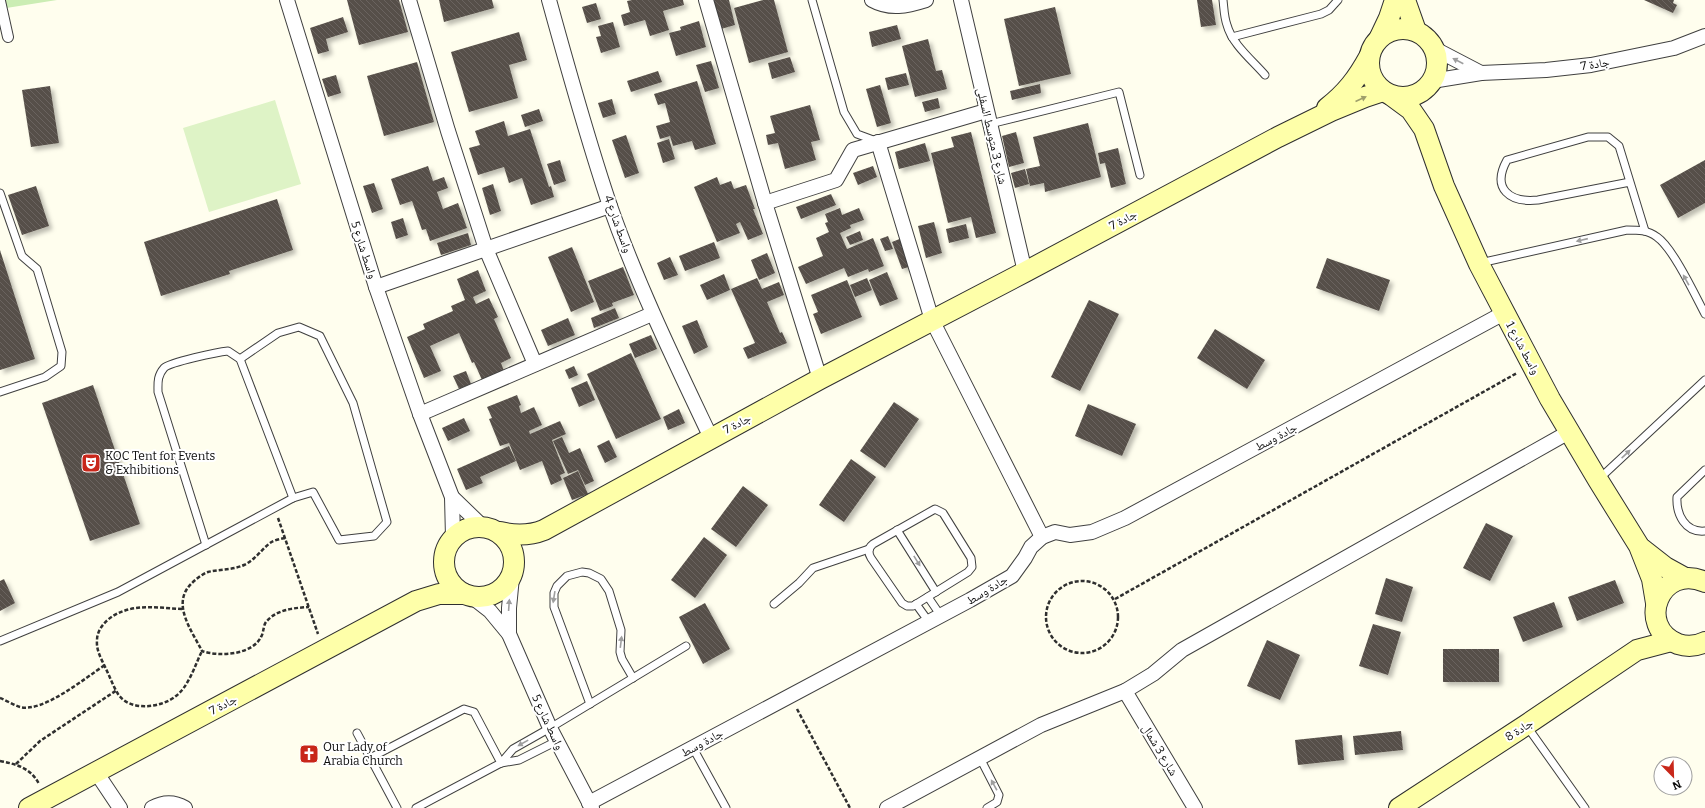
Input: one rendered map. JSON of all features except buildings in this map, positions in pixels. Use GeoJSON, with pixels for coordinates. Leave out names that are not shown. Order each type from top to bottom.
{"type":"FeatureCollection","features":[{"type":"Feature","properties":{"kind":"main road"},"geometry":{"type":"LineString","coordinates":[[1380,37],[1388,32],[1406,28],[1416,31],[1427,38],[1435,49],[1438,60],[1436,71],[1430,84],[1411,96],[1388,94],[1376,85],[1371,76],[1368,67],[1369,57],[1389,18],[1395,0]]}},
{"type":"Feature","properties":{"kind":"main road"},"geometry":{"type":"LineString","coordinates":[[1404,0],[1416,31]]}},
{"type":"Feature","properties":{"kind":"main road","name":"جادة 7"},"geometry":{"type":"LineString","coordinates":[[1314,118],[1345,92],[1358,77],[1369,57]]}},
{"type":"Feature","properties":{"kind":"main road","name":"واسط شارع 1"},"geometry":{"type":"LineString","coordinates":[[1429,139],[1426,108],[1430,84]]}},
{"type":"Feature","properties":{"kind":"main road","name":"جادة 7"},"geometry":{"type":"LineString","coordinates":[[491,529],[522,535],[534,534],[544,530],[820,379],[1314,118],[1365,96],[1388,94]]}},
{"type":"Feature","properties":{"kind":"main road","name":"واسط شارع 1"},"geometry":{"type":"LineString","coordinates":[[1388,94],[1410,110],[1424,129],[1429,139],[1444,186],[1479,264],[1504,313],[1531,365],[1569,432],[1639,546],[1652,579],[1656,610],[1661,631],[1671,641]]}},
{"type":"Feature","properties":{"kind":"main road"},"geometry":{"type":"LineString","coordinates":[[472,527],[491,529],[508,541],[514,552],[513,571],[505,587],[495,594],[484,597],[468,595],[453,586],[446,574],[443,561],[446,549],[453,537],[462,531],[472,527]]}},
{"type":"Feature","properties":{"kind":"main road","name":"جادة 7"},"geometry":{"type":"LineString","coordinates":[[513,571],[527,548],[544,530]]}},
{"type":"Feature","properties":{"kind":"main road","name":"واسط شارع 1"},"geometry":{"type":"LineString","coordinates":[[1639,546],[1656,561],[1685,578],[1692,578],[1705,582]]}},
{"type":"Feature","properties":{"kind":"main road","name":"جادة 7"},"geometry":{"type":"LineString","coordinates":[[37,804],[416,601],[434,584],[440,573],[443,561]]}},
{"type":"Feature","properties":{"kind":"main road","name":"جادة 8"},"geometry":{"type":"LineString","coordinates":[[1637,650],[1648,635],[1660,594],[1667,586],[1675,581],[1685,578]]}},
{"type":"Feature","properties":{"kind":"main road","name":"جادة 7"},"geometry":{"type":"LineString","coordinates":[[416,601],[439,594],[468,595]]}},
{"type":"Feature","properties":{"kind":"main road"},"geometry":{"type":"LineString","coordinates":[[1671,641],[1682,645],[1693,646],[1705,642]]}},
{"type":"Feature","properties":{"kind":"main road","name":"جادة 8"},"geometry":{"type":"LineString","coordinates":[[1399,808],[1637,650],[1671,641]]}},
{"type":"Feature","properties":{"kind":"street","name":"واسط شارع 5"},"geometry":{"type":"LineString","coordinates":[[287,0],[376,287],[420,414],[452,497],[453,537]]}},
{"type":"Feature","properties":{"kind":"street"},"geometry":{"type":"LineString","coordinates":[[409,0],[448,131],[486,249],[534,364]]}},
{"type":"Feature","properties":{"kind":"street","name":"واسط شارع 4"},"geometry":{"type":"LineString","coordinates":[[549,0],[573,88],[610,206],[652,314],[711,438]]}},
{"type":"Feature","properties":{"kind":"street"},"geometry":{"type":"LineString","coordinates":[[706,0],[765,203],[820,379]]}},
{"type":"Feature","properties":{"kind":"street"},"geometry":{"type":"LineString","coordinates":[[872,0],[882,6],[907,6],[926,0]]}},
{"type":"Feature","properties":{"kind":"street","name":"شارع 3 متوسط السفلى"},"geometry":{"type":"LineString","coordinates":[[961,0],[1025,272]]}},
{"type":"Feature","properties":{"kind":"street"},"geometry":{"type":"LineString","coordinates":[[0,1],[8,37]]}},
{"type":"Feature","properties":{"kind":"street","name":"جادة 7"},"geometry":{"type":"LineString","coordinates":[[1430,84],[1481,73],[1546,70],[1591,65],[1674,48],[1705,36]]}},
{"type":"Feature","properties":{"kind":"street"},"geometry":{"type":"LineString","coordinates":[[1435,49],[1481,73]]}},
{"type":"Feature","properties":{"kind":"street"},"geometry":{"type":"LineString","coordinates":[[765,203],[836,180],[853,150],[878,142],[988,118]]}},
{"type":"Feature","properties":{"kind":"street"},"geometry":{"type":"LineString","coordinates":[[878,142],[932,320],[1042,537]]}},
{"type":"Feature","properties":{"kind":"street"},"geometry":{"type":"LineString","coordinates":[[376,287],[610,206]]}},
{"type":"Feature","properties":{"kind":"street","name":"جادة وسط"},"geometry":{"type":"LineString","coordinates":[[591,805],[692,748],[935,619],[1012,576],[1031,547],[1042,537],[1055,532],[1070,535],[1092,532],[1125,518],[1504,313]]}},
{"type":"Feature","properties":{"kind":"street"},"geometry":{"type":"LineString","coordinates":[[420,414],[652,314]]}},
{"type":"Feature","properties":{"kind":"street"},"geometry":{"type":"LineString","coordinates":[[891,807],[1041,725],[1124,691],[1153,674],[1182,650],[1569,432]]}},
{"type":"Feature","properties":{"kind":"street","name":"واسط شارع 5"},"geometry":{"type":"LineString","coordinates":[[452,497],[491,529]]}},
{"type":"Feature","properties":{"kind":"street","name":"واسط شارع 5"},"geometry":{"type":"LineString","coordinates":[[509,634],[509,608],[513,571]]}},
{"type":"Feature","properties":{"kind":"street","name":"واسط شارع 5"},"geometry":{"type":"LineString","coordinates":[[468,595],[490,611],[509,634],[550,728],[591,805]]}},
{"type":"Feature","properties":{"kind":"street","name":"شارع 3 شمال"},"geometry":{"type":"LineString","coordinates":[[1124,691],[1195,808]]}},
{"type":"Feature","properties":{"kind":"street"},"geometry":{"type":"LineString","coordinates":[[96,772],[120,808]]}},
{"type":"Feature","properties":{"kind":"street"},"geometry":{"type":"LineString","coordinates":[[152,808],[165,803],[172,803],[185,808]]}},
{"type":"Feature","properties":{"kind":"lane"},"geometry":{"type":"LineString","coordinates":[[812,0],[844,112],[857,134],[878,142]]}},
{"type":"Feature","properties":{"kind":"lane"},"geometry":{"type":"LineString","coordinates":[[1223,0],[1227,25],[1232,37],[1265,75]]}},
{"type":"Feature","properties":{"kind":"lane"},"geometry":{"type":"LineString","coordinates":[[1232,37],[1321,14],[1329,10],[1338,0]]}},
{"type":"Feature","properties":{"kind":"lane"},"geometry":{"type":"LineString","coordinates":[[988,118],[1119,92],[1140,175]]}},
{"type":"Feature","properties":{"kind":"lane"},"geometry":{"type":"LineString","coordinates":[[1630,182],[1525,202],[1511,197],[1504,190],[1501,181],[1501,170],[1507,160],[1588,137],[1608,136],[1619,146],[1645,231]]}},
{"type":"Feature","properties":{"kind":"lane"},"geometry":{"type":"LineString","coordinates":[[0,193],[22,256],[37,269],[62,352],[61,366],[46,377],[0,392]]}},
{"type":"Feature","properties":{"kind":"lane"},"geometry":{"type":"LineString","coordinates":[[1479,264],[1627,230],[1645,231],[1657,237],[1668,248],[1705,314]]}},
{"type":"Feature","properties":{"kind":"lane"},"geometry":{"type":"LineString","coordinates":[[0,641],[118,592],[293,498],[313,492],[339,540],[374,536],[388,522],[353,404],[320,336],[299,327],[278,333],[240,359]]}},
{"type":"Feature","properties":{"kind":"lane"},"geometry":{"type":"LineString","coordinates":[[206,545],[158,392],[158,378],[165,367],[211,353],[228,351],[240,359],[293,498]]}},
{"type":"Feature","properties":{"kind":"lane"},"geometry":{"type":"LineString","coordinates":[[1598,480],[1705,380]]}},
{"type":"Feature","properties":{"kind":"lane"},"geometry":{"type":"LineString","coordinates":[[1705,470],[1677,497],[1676,508],[1683,522],[1690,529],[1700,532],[1705,531]]}},
{"type":"Feature","properties":{"kind":"lane"},"geometry":{"type":"LineString","coordinates":[[774,604],[799,583],[813,568],[869,549],[873,544],[935,509],[941,511],[971,558],[973,564],[968,572],[916,604],[907,606],[902,603],[869,555],[869,549]]}},
{"type":"Feature","properties":{"kind":"lane"},"geometry":{"type":"LineString","coordinates":[[897,530],[936,592]]}},
{"type":"Feature","properties":{"kind":"lane"},"geometry":{"type":"LineString","coordinates":[[590,704],[554,606],[554,593],[557,586],[567,576],[582,572],[589,572],[602,579],[606,585],[621,630],[620,652],[622,659],[633,678]]}},
{"type":"Feature","properties":{"kind":"lane"},"geometry":{"type":"LineString","coordinates":[[928,597],[935,619]]}},
{"type":"Feature","properties":{"kind":"lane"},"geometry":{"type":"LineString","coordinates":[[916,604],[935,619]]}},
{"type":"Feature","properties":{"kind":"lane"},"geometry":{"type":"LineString","coordinates":[[502,763],[508,753],[513,749],[686,646]]}},
{"type":"Feature","properties":{"kind":"lane"},"geometry":{"type":"LineString","coordinates":[[370,758],[464,709],[474,712],[502,763]]}},
{"type":"Feature","properties":{"kind":"lane"},"geometry":{"type":"LineString","coordinates":[[1526,725],[1585,808]]}},
{"type":"Feature","properties":{"kind":"lane"},"geometry":{"type":"LineString","coordinates":[[357,733],[397,808]]}},
{"type":"Feature","properties":{"kind":"lane"},"geometry":{"type":"LineString","coordinates":[[416,808],[502,763],[519,760],[557,741]]}},
{"type":"Feature","properties":{"kind":"lane"},"geometry":{"type":"LineString","coordinates":[[692,748],[726,808]]}},
{"type":"Feature","properties":{"kind":"lane"},"geometry":{"type":"LineString","coordinates":[[980,758],[999,795],[997,802],[987,808]]}},
{"type":"Feature","properties":{"kind":"path"},"geometry":{"type":"LineString","coordinates":[[1114,599],[1531,365]]}},
{"type":"Feature","properties":{"kind":"path"},"geometry":{"type":"LineString","coordinates":[[274,508],[324,651]]}},
{"type":"Feature","properties":{"kind":"path"},"geometry":{"type":"LineString","coordinates":[[284,538],[271,542],[253,560],[243,565],[230,569],[207,572],[195,580],[182,597],[182,609],[202,651],[211,654],[226,655],[244,650],[261,638],[266,622],[277,613],[288,608],[309,607]]}},
{"type":"Feature","properties":{"kind":"path"},"geometry":{"type":"LineString","coordinates":[[1075,581],[1094,582],[1109,592],[1114,599],[1119,617],[1118,626],[1111,638],[1101,648],[1093,652],[1075,653],[1058,645],[1048,630],[1045,621],[1048,603],[1059,588],[1067,584],[1075,581]]}},
{"type":"Feature","properties":{"kind":"path"},"geometry":{"type":"LineString","coordinates":[[182,609],[137,607],[125,610],[104,624],[97,640],[98,652],[119,695],[131,704],[148,707],[176,696],[187,682],[202,651]]}},
{"type":"Feature","properties":{"kind":"path"},"geometry":{"type":"LineString","coordinates":[[0,698],[20,707],[33,707],[46,704],[105,665]]}},
{"type":"Feature","properties":{"kind":"path"},"geometry":{"type":"LineString","coordinates":[[16,764],[40,741],[117,690]]}},
{"type":"Feature","properties":{"kind":"path"},"geometry":{"type":"LineString","coordinates":[[790,696],[850,808]]}},
{"type":"Feature","properties":{"kind":"path"},"geometry":{"type":"LineString","coordinates":[[0,760],[26,768],[36,779],[37,804]]}},
{"type":"Feature","properties":{"kind":"green space"},"geometry":{"type":"Polygon","coordinates":[[[0,0],[57,0],[0,9],[0,0]]]}},
{"type":"Feature","properties":{"kind":"green space"},"geometry":{"type":"Polygon","coordinates":[[[275,100],[301,184],[209,212],[183,128],[275,100]]]}},
{"type":"Feature","properties":{"kind":"place","name":"KOC Tent for Events & Exhibitions"},"geometry":{"type":"Point","coordinates":[91,463]}},
{"type":"Feature","properties":{"kind":"place","name":"Our Lady of Arabia Church"},"geometry":{"type":"Point","coordinates":[309,754]}}]}
